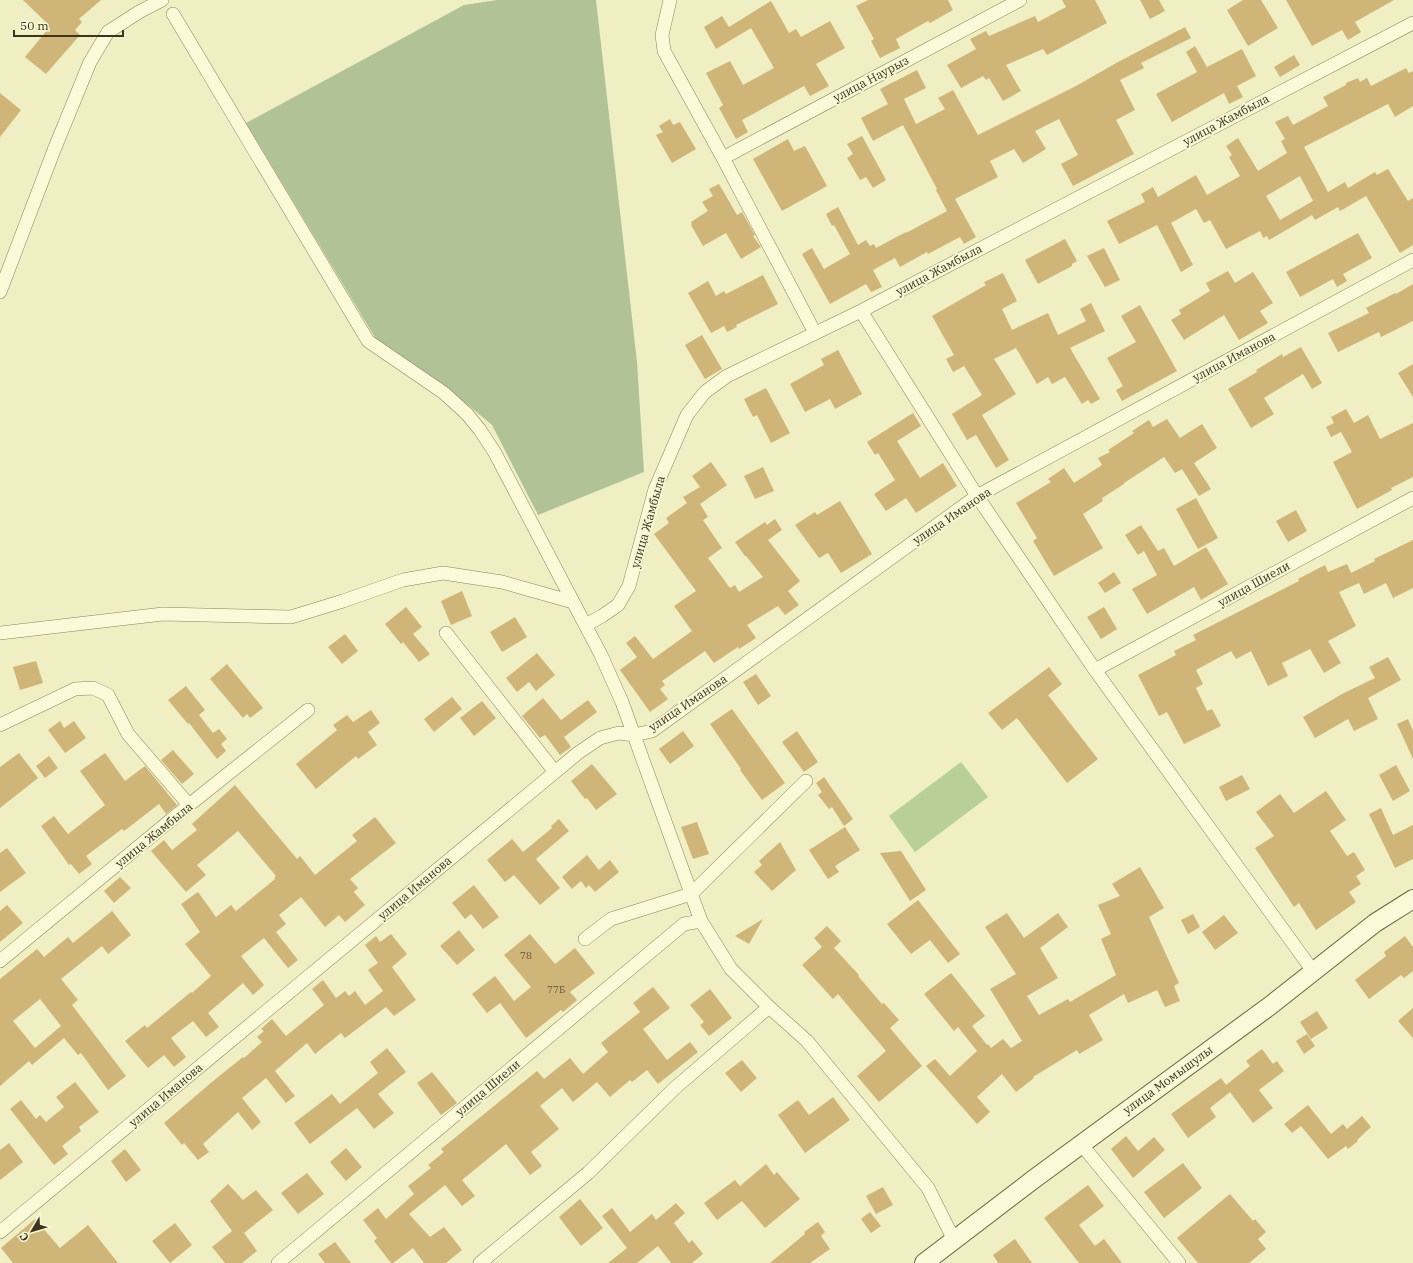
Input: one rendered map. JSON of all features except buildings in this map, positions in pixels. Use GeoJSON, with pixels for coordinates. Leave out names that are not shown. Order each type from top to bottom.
{"type":"FeatureCollection","features":[{"type":"Feature","properties":{"kind":"street"},"geometry":{"type":"LineString","coordinates":[[0,292],[54,150],[90,62],[108,32],[139,12],[162,0]]}},
{"type":"Feature","properties":{"kind":"street"},"geometry":{"type":"LineString","coordinates":[[670,0],[662,35],[664,51],[723,158],[815,333]]}},
{"type":"Feature","properties":{"kind":"street","name":"улица Наурыз"},"geometry":{"type":"LineString","coordinates":[[723,158],[1020,0]]}},
{"type":"Feature","properties":{"kind":"street"},"geometry":{"type":"LineString","coordinates":[[172,14],[368,341],[444,393],[467,414],[480,430],[495,453],[601,655],[622,702],[701,921],[731,969],[769,1007],[807,1041],[928,1188],[954,1240]]}},
{"type":"Feature","properties":{"kind":"street","name":"улица Жамбыла"},"geometry":{"type":"LineString","coordinates":[[586,625],[602,616],[618,604],[629,586],[655,489],[687,416],[705,392],[727,376],[861,311],[1413,23]]}},
{"type":"Feature","properties":{"kind":"street","name":"улица Иманова"},"geometry":{"type":"LineString","coordinates":[[0,1232],[578,753],[600,738],[618,733],[634,735],[652,731],[977,496],[1413,260]]}},
{"type":"Feature","properties":{"kind":"street"},"geometry":{"type":"LineString","coordinates":[[861,311],[977,496],[1095,670],[1313,971]]}},
{"type":"Feature","properties":{"kind":"street","name":"улица Шиели"},"geometry":{"type":"LineString","coordinates":[[1095,670],[1413,498]]}},
{"type":"Feature","properties":{"kind":"street"},"geometry":{"type":"LineString","coordinates":[[0,633],[163,614],[291,617],[403,580],[443,573],[502,582],[573,602]]}},
{"type":"Feature","properties":{"kind":"street"},"geometry":{"type":"LineString","coordinates":[[446,633],[555,772]]}},
{"type":"Feature","properties":{"kind":"street"},"geometry":{"type":"LineString","coordinates":[[0,725],[75,689],[93,688],[108,695],[128,734],[189,805]]}},
{"type":"Feature","properties":{"kind":"street","name":"улица Жамбыла"},"geometry":{"type":"LineString","coordinates":[[0,961],[189,805],[308,710]]}},
{"type":"Feature","properties":{"kind":"street"},"geometry":{"type":"LineString","coordinates":[[586,939],[611,919],[691,894],[806,781]]}},
{"type":"Feature","properties":{"kind":"street","name":"улица Момышулы"},"geometry":{"type":"LineString","coordinates":[[924,1263],[1081,1144],[1252,1018],[1375,923],[1413,899]]}},
{"type":"Feature","properties":{"kind":"street","name":"улица Шиели"},"geometry":{"type":"LineString","coordinates":[[278,1263],[684,924],[701,921]]}},
{"type":"Feature","properties":{"kind":"street"},"geometry":{"type":"LineString","coordinates":[[480,1263],[588,1173],[676,1087],[769,1007]]}},
{"type":"Feature","properties":{"kind":"street"},"geometry":{"type":"LineString","coordinates":[[1081,1144],[1179,1263]]}},
{"type":"Feature","properties":{"kind":"green space"},"geometry":{"type":"Polygon","coordinates":[[[497,0],[596,0],[637,362],[644,472],[538,515],[492,425],[468,405],[376,339],[246,123],[464,5],[497,0]]]}},
{"type":"Feature","properties":{"kind":"green space"},"geometry":{"type":"Polygon","coordinates":[[[961,762],[988,797],[915,852],[889,816],[961,762]]]}}]}
